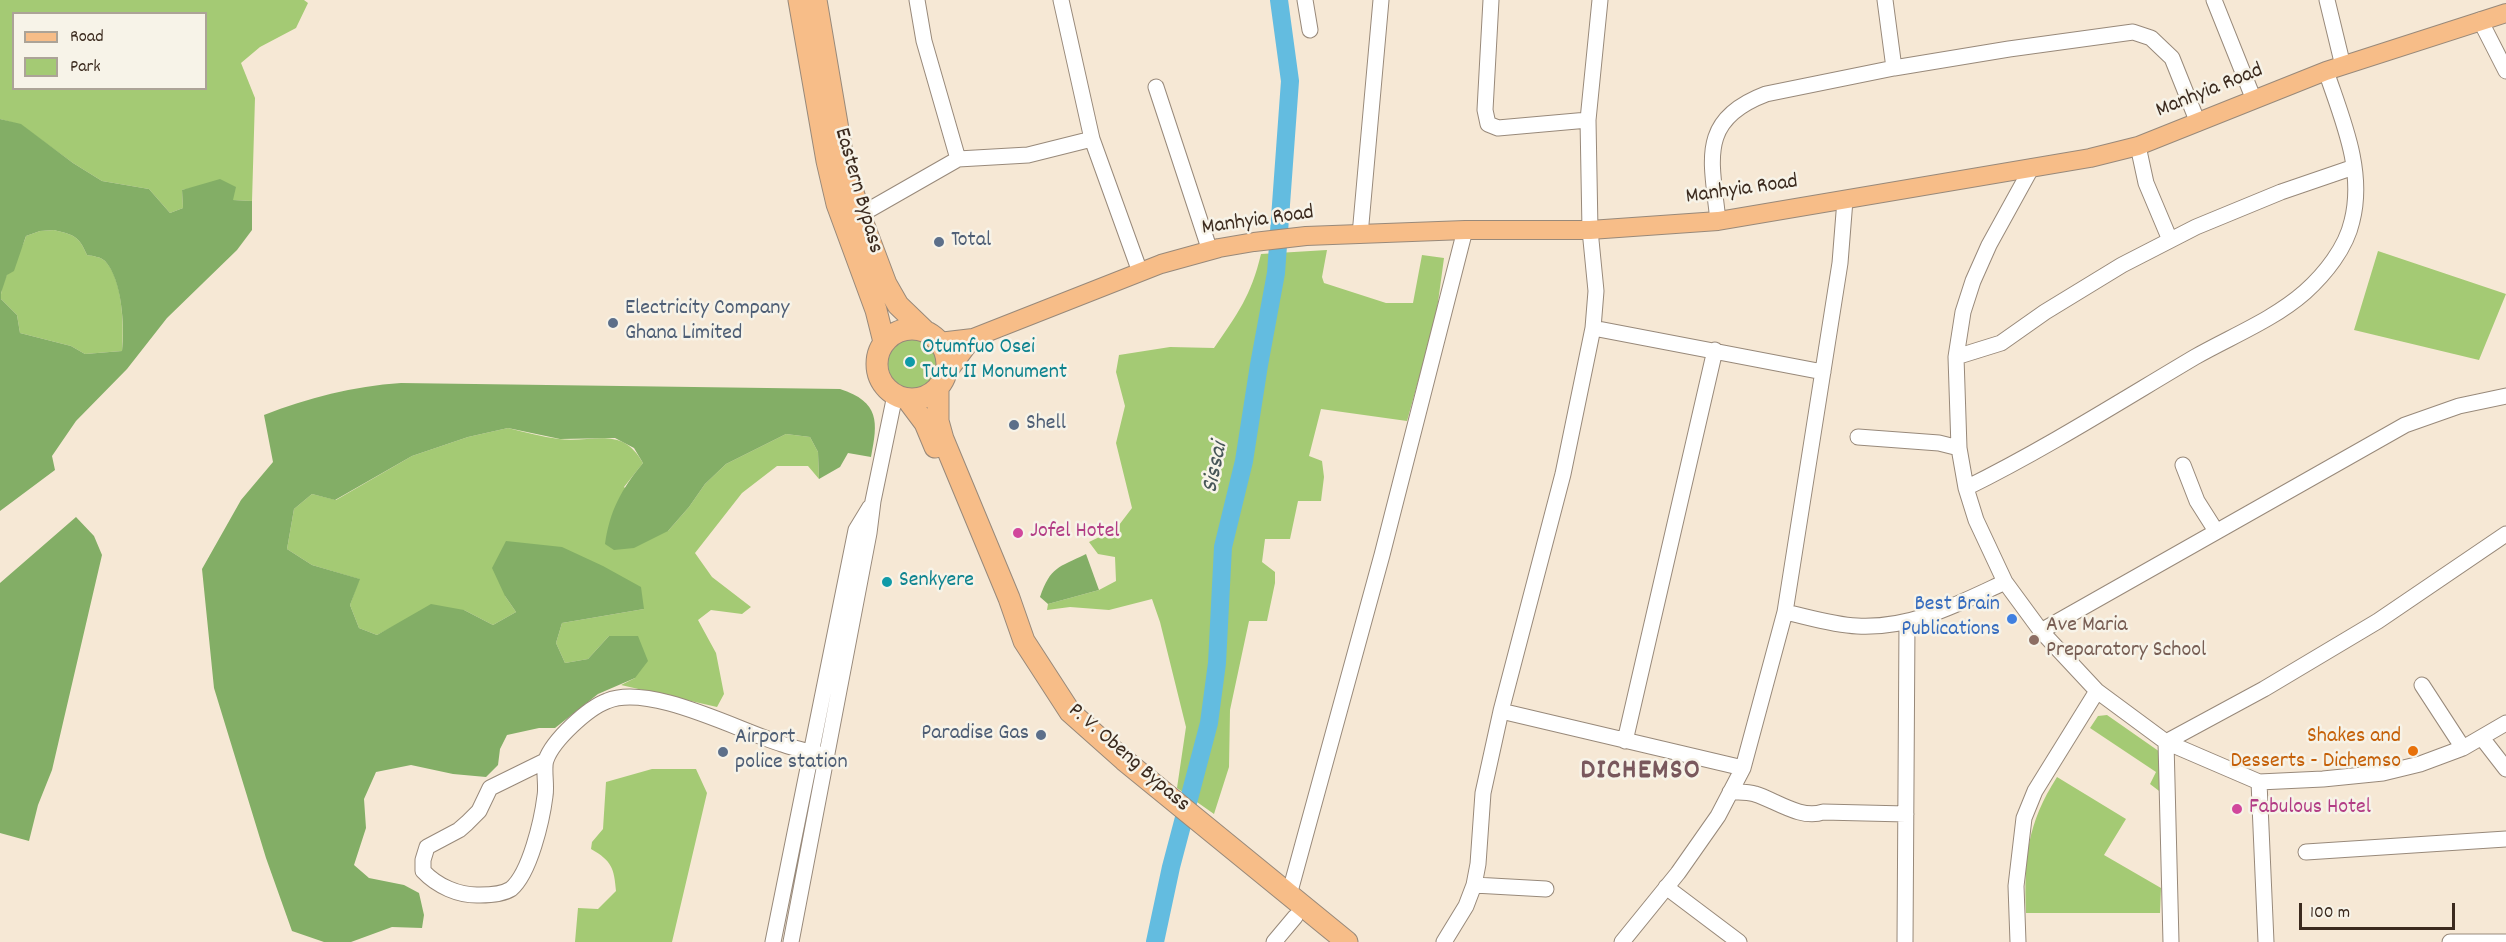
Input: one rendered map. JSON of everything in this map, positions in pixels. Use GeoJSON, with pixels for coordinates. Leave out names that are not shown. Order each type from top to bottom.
{"type":"FeatureCollection","features":[{"type":"Feature","properties":{"kind":"highway","name":"Eastern Bypass"},"geometry":{"type":"LineString","coordinates":[[799,0],[827,161],[837,204],[842,223],[876,310],[884,342]]}},
{"type":"Feature","properties":{"kind":"highway","name":"Eastern Bypass"},"geometry":{"type":"LineString","coordinates":[[816,0],[843,159],[860,215],[886,284],[898,305],[932,337]]}},
{"type":"Feature","properties":{"kind":"highway"},"geometry":{"type":"LineString","coordinates":[[911,329],[932,337],[946,359],[941,382],[920,398],[901,397],[887,389],[878,376],[876,361],[884,342],[896,333],[911,329]]}},
{"type":"Feature","properties":{"kind":"highway","name":"P. V. Obeng Bypass"},"geometry":{"type":"LineString","coordinates":[[941,382],[938,421],[943,439],[1009,598],[1024,641],[1070,712],[1295,917],[1327,942]]}},
{"type":"Feature","properties":{"kind":"highway","name":"P. V. Obeng Bypass"},"geometry":{"type":"LineString","coordinates":[[901,397],[925,423],[1014,646],[1062,720],[1347,942]]}},
{"type":"Feature","properties":{"kind":"main road","name":"Manhyia Road"},"geometry":{"type":"LineString","coordinates":[[932,337],[973,338],[1140,272],[1210,251],[1254,242],[1306,236],[1464,230],[1590,230],[1718,221],[2090,158],[2138,147],[2334,68],[2506,13]]}},
{"type":"Feature","properties":{"kind":"main road"},"geometry":{"type":"LineString","coordinates":[[941,382],[973,338]]}},
{"type":"Feature","properties":{"kind":"street"},"geometry":{"type":"LineString","coordinates":[[917,0],[924,40],[958,159]]}},
{"type":"Feature","properties":{"kind":"street"},"geometry":{"type":"LineString","coordinates":[[1061,0],[1092,139],[1140,272]]}},
{"type":"Feature","properties":{"kind":"street"},"geometry":{"type":"LineString","coordinates":[[1305,0],[1310,30]]}},
{"type":"Feature","properties":{"kind":"street"},"geometry":{"type":"LineString","coordinates":[[1360,235],[1381,0]]}},
{"type":"Feature","properties":{"kind":"street"},"geometry":{"type":"LineString","coordinates":[[1491,0],[1485,110],[1488,124],[1498,128],[1588,120]]}},
{"type":"Feature","properties":{"kind":"street"},"geometry":{"type":"LineString","coordinates":[[1444,942],[1466,906],[1474,885],[1478,864],[1483,793],[1501,711],[1563,474],[1593,328],[1596,291],[1590,230],[1588,120],[1600,0]]}},
{"type":"Feature","properties":{"kind":"street"},"geometry":{"type":"LineString","coordinates":[[1885,0],[1894,68]]}},
{"type":"Feature","properties":{"kind":"street"},"geometry":{"type":"LineString","coordinates":[[2214,0],[2254,100]]}},
{"type":"Feature","properties":{"kind":"street"},"geometry":{"type":"LineString","coordinates":[[1966,488],[2023,460],[2198,356],[2269,318],[2305,292],[2332,261],[2352,223],[2356,201],[2354,167],[2334,68],[2327,0]]}},
{"type":"Feature","properties":{"kind":"street"},"geometry":{"type":"LineString","coordinates":[[2480,20],[2506,72]]}},
{"type":"Feature","properties":{"kind":"street"},"geometry":{"type":"LineString","coordinates":[[1718,221],[1713,143],[1717,129],[1747,102],[1766,94],[1894,68],[2133,32],[2151,38],[2172,58],[2198,123]]}},
{"type":"Feature","properties":{"kind":"street"},"geometry":{"type":"LineString","coordinates":[[1156,87],[1210,251]]}},
{"type":"Feature","properties":{"kind":"street"},"geometry":{"type":"LineString","coordinates":[[860,215],[958,159],[1028,155],[1092,139]]}},
{"type":"Feature","properties":{"kind":"street"},"geometry":{"type":"LineString","coordinates":[[2138,147],[2146,183],[2170,240]]}},
{"type":"Feature","properties":{"kind":"street"},"geometry":{"type":"LineString","coordinates":[[2032,167],[1999,225],[1973,281],[1963,312],[1956,357],[1959,448],[1966,488],[1976,520],[2005,582],[2040,632],[2097,691],[2166,742],[2259,782],[2383,773],[2420,764],[2463,748],[2506,723]]}},
{"type":"Feature","properties":{"kind":"street"},"geometry":{"type":"LineString","coordinates":[[1956,357],[2001,343],[2045,312],[2103,277],[2196,227],[2281,192],[2354,167]]}},
{"type":"Feature","properties":{"kind":"street"},"geometry":{"type":"LineString","coordinates":[[1622,942],[1678,873],[1718,816],[1743,768],[1785,612],[1840,263],[1845,200]]}},
{"type":"Feature","properties":{"kind":"street"},"geometry":{"type":"LineString","coordinates":[[1289,895],[1382,555],[1464,230]]}},
{"type":"Feature","properties":{"kind":"street"},"geometry":{"type":"LineString","coordinates":[[1593,328],[1823,372]]}},
{"type":"Feature","properties":{"kind":"street"},"geometry":{"type":"LineString","coordinates":[[1625,741],[1715,350]]}},
{"type":"Feature","properties":{"kind":"street"},"geometry":{"type":"LineString","coordinates":[[2040,632],[2404,425],[2459,406],[2506,396]]}},
{"type":"Feature","properties":{"kind":"street"},"geometry":{"type":"LineString","coordinates":[[773,942],[869,533],[873,501],[901,397]]}},
{"type":"Feature","properties":{"kind":"street"},"geometry":{"type":"LineString","coordinates":[[1858,437],[1939,443],[1959,448]]}},
{"type":"Feature","properties":{"kind":"street"},"geometry":{"type":"LineString","coordinates":[[2183,465],[2197,501],[2216,531]]}},
{"type":"Feature","properties":{"kind":"street"},"geometry":{"type":"LineString","coordinates":[[2166,742],[2264,689],[2378,621],[2506,534]]}},
{"type":"Feature","properties":{"kind":"street"},"geometry":{"type":"LineString","coordinates":[[1785,612],[1857,626],[1907,623],[1944,610],[2005,582]]}},
{"type":"Feature","properties":{"kind":"street"},"geometry":{"type":"LineString","coordinates":[[1905,942],[1907,623]]}},
{"type":"Feature","properties":{"kind":"street"},"geometry":{"type":"LineString","coordinates":[[2422,685],[2463,748]]}},
{"type":"Feature","properties":{"kind":"street"},"geometry":{"type":"LineString","coordinates":[[2018,942],[2016,886],[2024,818],[2035,791],[2097,691]]}},
{"type":"Feature","properties":{"kind":"street"},"geometry":{"type":"LineString","coordinates":[[545,761],[545,797],[540,820],[526,868],[518,881],[509,890],[491,895],[474,895],[433,882],[423,871],[423,860],[427,848],[467,823],[479,811],[490,788],[545,761],[559,740],[591,710],[607,701],[623,698],[657,700],[725,722],[781,744],[818,754]]}},
{"type":"Feature","properties":{"kind":"street"},"geometry":{"type":"LineString","coordinates":[[1501,711],[1743,768]]}},
{"type":"Feature","properties":{"kind":"street"},"geometry":{"type":"LineString","coordinates":[[2482,738],[2506,769]]}},
{"type":"Feature","properties":{"kind":"street"},"geometry":{"type":"LineString","coordinates":[[2166,742],[2172,942]]}},
{"type":"Feature","properties":{"kind":"street"},"geometry":{"type":"LineString","coordinates":[[791,942],[818,754]]}},
{"type":"Feature","properties":{"kind":"street"},"geometry":{"type":"LineString","coordinates":[[2259,782],[2266,942]]}},
{"type":"Feature","properties":{"kind":"street"},"geometry":{"type":"LineString","coordinates":[[1730,792],[1752,793],[1805,813],[1906,814]]}},
{"type":"Feature","properties":{"kind":"street"},"geometry":{"type":"LineString","coordinates":[[2306,852],[2506,839]]}},
{"type":"Feature","properties":{"kind":"street"},"geometry":{"type":"LineString","coordinates":[[1474,885],[1546,889]]}},
{"type":"Feature","properties":{"kind":"street"},"geometry":{"type":"LineString","coordinates":[[1666,887],[1739,942]]}},
{"type":"Feature","properties":{"kind":"street"},"geometry":{"type":"LineString","coordinates":[[1274,942],[1295,917]]}},
{"type":"Feature","properties":{"kind":"street"},"geometry":{"type":"LineString","coordinates":[[2450,942],[2506,942]]}},
{"type":"Feature","properties":{"kind":"green space"},"geometry":{"type":"Polygon","coordinates":[[[0,0],[304,0],[308,3],[296,28],[260,47],[241,63],[255,98],[252,201],[233,200],[197,187],[182,190],[183,208],[170,213],[149,189],[102,181],[21,125],[0,119],[0,0]]]}},
{"type":"Feature","properties":{"kind":"green space"},"geometry":{"type":"Polygon","coordinates":[[[0,119],[21,124],[73,163],[102,181],[149,189],[170,213],[183,208],[182,190],[220,179],[236,187],[233,200],[252,201],[252,230],[237,250],[167,318],[127,369],[76,421],[52,456],[55,470],[0,511],[0,119]],[[54,230],[40,231],[26,236],[14,271],[7,275],[1,293],[1,299],[17,315],[20,333],[71,346],[85,354],[122,351],[121,304],[111,269],[105,261],[87,255],[75,237],[54,230]]]}},
{"type":"Feature","properties":{"kind":"green space"},"geometry":{"type":"Polygon","coordinates":[[[54,230],[75,237],[87,255],[103,260],[111,269],[116,279],[121,303],[122,351],[85,354],[71,346],[20,333],[17,315],[1,299],[4,283],[26,236],[40,231],[54,230]]]}},
{"type":"Feature","properties":{"kind":"green space"},"geometry":{"type":"Polygon","coordinates":[[[1327,250],[1322,277],[1324,283],[1386,303],[1413,303],[1422,255],[1444,258],[1436,317],[1407,421],[1321,409],[1309,456],[1322,461],[1324,477],[1321,501],[1298,501],[1290,539],[1265,539],[1262,562],[1275,572],[1275,583],[1267,621],[1249,621],[1230,710],[1229,767],[1214,814],[1177,788],[1186,727],[1160,622],[1152,599],[1109,610],[1070,607],[1047,610],[1048,604],[1099,590],[1116,581],[1115,557],[1098,554],[1089,542],[1116,529],[1132,508],[1116,443],[1125,406],[1116,372],[1119,355],[1170,347],[1214,348],[1243,304],[1261,254],[1327,250]]]}},
{"type":"Feature","properties":{"kind":"green space"},"geometry":{"type":"Polygon","coordinates":[[[2378,251],[2506,294],[2479,360],[2354,330],[2378,251]]]}},
{"type":"Feature","properties":{"kind":"green space"},"geometry":{"type":"Polygon","coordinates":[[[915,337],[925,339],[934,345],[940,354],[942,364],[940,374],[934,383],[925,389],[915,391],[905,389],[896,383],[890,374],[888,364],[890,354],[896,345],[905,339],[915,337]]]}},
{"type":"Feature","properties":{"kind":"green space"},"geometry":{"type":"Polygon","coordinates":[[[401,383],[840,389],[863,400],[869,407],[873,415],[875,433],[871,457],[848,453],[840,467],[819,479],[818,452],[810,437],[786,434],[726,464],[705,484],[668,531],[634,548],[614,550],[605,544],[610,521],[618,501],[628,482],[643,463],[634,448],[615,438],[560,439],[508,428],[468,437],[412,456],[335,500],[312,494],[294,509],[287,549],[312,565],[360,579],[350,605],[359,628],[377,635],[431,604],[464,610],[493,625],[516,612],[505,596],[492,568],[506,541],[562,547],[641,587],[644,609],[562,623],[556,643],[565,663],[588,659],[609,636],[638,636],[648,661],[635,678],[598,694],[555,728],[539,728],[507,735],[500,749],[498,765],[486,777],[453,774],[411,765],[376,772],[364,799],[366,828],[354,865],[369,878],[404,885],[419,893],[424,915],[422,928],[392,927],[351,942],[324,942],[292,931],[266,858],[214,688],[202,569],[241,500],[273,462],[264,415],[331,394],[401,383]]]}},
{"type":"Feature","properties":{"kind":"green space"},"geometry":{"type":"Polygon","coordinates":[[[508,428],[559,439],[606,438],[626,444],[635,451],[643,463],[624,487],[668,531],[705,484],[726,464],[786,434],[810,437],[818,452],[819,479],[808,466],[777,466],[742,493],[695,553],[712,577],[751,607],[742,614],[711,610],[698,620],[716,653],[724,694],[717,707],[621,685],[635,678],[609,636],[588,659],[565,663],[556,643],[562,623],[644,609],[505,596],[516,612],[493,625],[464,610],[396,625],[377,635],[359,628],[350,605],[359,579],[312,565],[287,549],[294,509],[312,494],[336,500],[412,456],[468,437],[508,428]]]}},
{"type":"Feature","properties":{"kind":"green space"},"geometry":{"type":"Polygon","coordinates":[[[76,517],[94,536],[102,555],[52,770],[38,805],[29,841],[0,833],[0,583],[76,517]]]}},
{"type":"Feature","properties":{"kind":"green space"},"geometry":{"type":"Polygon","coordinates":[[[1086,554],[1099,590],[1048,604],[1040,597],[1052,573],[1086,554]]]}},
{"type":"Feature","properties":{"kind":"green space"},"geometry":{"type":"Polygon","coordinates":[[[2107,715],[2160,752],[2163,794],[2150,784],[2156,772],[2090,728],[2098,716],[2107,715]]]}},
{"type":"Feature","properties":{"kind":"green space"},"geometry":{"type":"Polygon","coordinates":[[[652,769],[696,769],[707,793],[672,942],[575,942],[578,908],[598,909],[616,891],[611,866],[608,861],[591,849],[592,842],[603,829],[606,782],[652,769]]]}},
{"type":"Feature","properties":{"kind":"green space"},"geometry":{"type":"Polygon","coordinates":[[[2057,777],[2126,819],[2104,855],[2161,888],[2160,913],[2026,913],[2027,858],[2033,826],[2057,777]]]}},
{"type":"Feature","properties":{"kind":"waterway","name":"Sissai"},"geometry":{"type":"LineString","coordinates":[[1155,942],[1171,867],[1209,723],[1217,663],[1223,547],[1244,461],[1276,273],[1290,81],[1279,0]]}},
{"type":"Feature","properties":{"kind":"place","name":"Total"},"geometry":{"type":"Point","coordinates":[939,242]}},
{"type":"Feature","properties":{"kind":"place","name":"Electricity Company Ghana Limited"},"geometry":{"type":"Point","coordinates":[613,323]}},
{"type":"Feature","properties":{"kind":"place","name":"Otumfuo Osei Tutu II Monument"},"geometry":{"type":"Point","coordinates":[910,362]}},
{"type":"Feature","properties":{"kind":"place","name":"Shell"},"geometry":{"type":"Point","coordinates":[1014,425]}},
{"type":"Feature","properties":{"kind":"place","name":"Jofel Hotel"},"geometry":{"type":"Point","coordinates":[1018,533]}},
{"type":"Feature","properties":{"kind":"place","name":"Senkyere"},"geometry":{"type":"Point","coordinates":[887,582]}},
{"type":"Feature","properties":{"kind":"place","name":"Best Brain Publications"},"geometry":{"type":"Point","coordinates":[2012,619]}},
{"type":"Feature","properties":{"kind":"place","name":"Ave Maria Preparatory School"},"geometry":{"type":"Point","coordinates":[2034,640]}},
{"type":"Feature","properties":{"kind":"place","name":"Paradise Gas"},"geometry":{"type":"Point","coordinates":[1041,735]}},
{"type":"Feature","properties":{"kind":"place","name":"Shakes and Desserts - Dichemso"},"geometry":{"type":"Point","coordinates":[2413,751]}},
{"type":"Feature","properties":{"kind":"place","name":"Airport police station"},"geometry":{"type":"Point","coordinates":[723,752]}},
{"type":"Feature","properties":{"kind":"place","name":"Fabulous Hotel"},"geometry":{"type":"Point","coordinates":[2237,809]}},
{"type":"Feature","properties":{"kind":"district","name":"DICHEMSO"},"geometry":{"type":"Point","coordinates":[1641,773]}}]}
